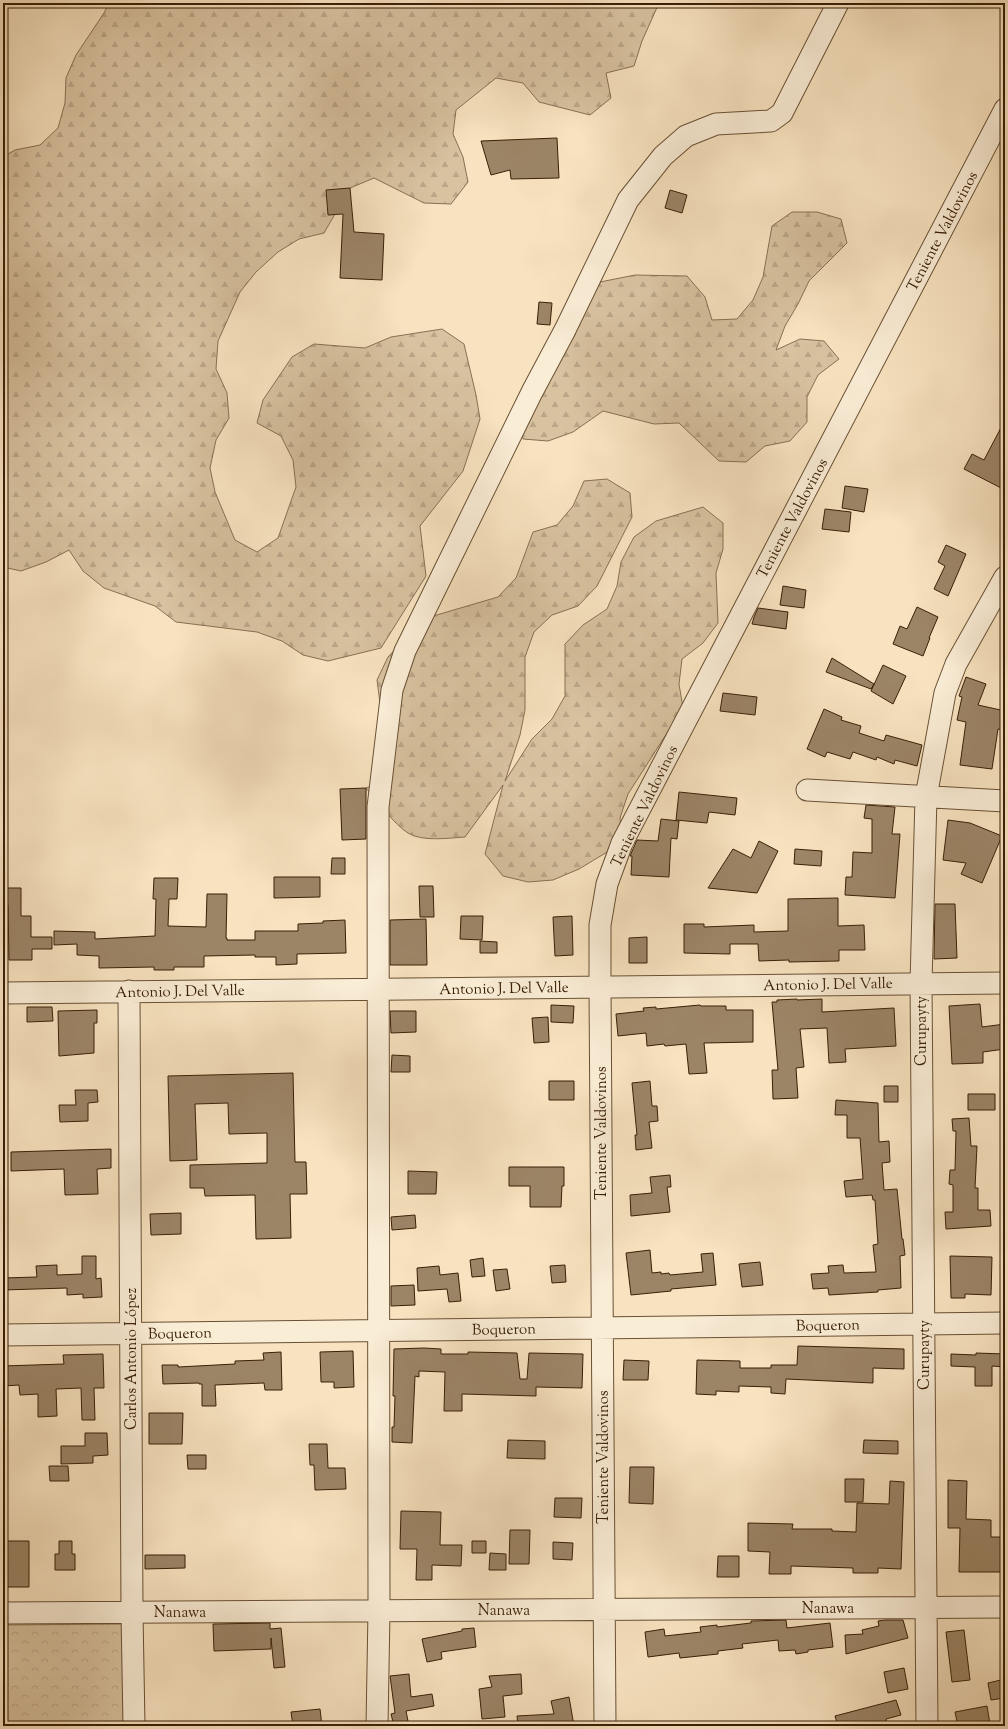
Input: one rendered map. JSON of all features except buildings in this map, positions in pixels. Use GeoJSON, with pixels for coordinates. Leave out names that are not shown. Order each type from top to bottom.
{"type":"FeatureCollection","features":[{"type":"Feature","properties":{"kind":"street"},"geometry":{"type":"LineString","coordinates":[[377,1726],[379,1611],[377,989],[378,807],[392,690],[405,651],[628,200],[663,156],[686,136],[716,124],[771,121],[782,112],[838,3]]}},
{"type":"Feature","properties":{"kind":"street","name":"Teniente Valdovinos"},"geometry":{"type":"LineString","coordinates":[[605,1726],[600,925],[607,884],[622,843],[1005,109]]}},
{"type":"Feature","properties":{"kind":"street","name":"Curupayty"},"geometry":{"type":"LineString","coordinates":[[927,1726],[921,983],[926,797],[945,693],[956,664],[1005,577]]}},
{"type":"Feature","properties":{"kind":"street"},"geometry":{"type":"LineString","coordinates":[[807,790],[1005,801]]}},
{"type":"Feature","properties":{"kind":"street","name":"Antonio J. Del Valle"},"geometry":{"type":"LineString","coordinates":[[3,993],[1005,983]]}},
{"type":"Feature","properties":{"kind":"street","name":"Carlos Antonio López"},"geometry":{"type":"LineString","coordinates":[[129,991],[132,1612],[134,1726]]}},
{"type":"Feature","properties":{"kind":"street","name":"Boqueron"},"geometry":{"type":"LineString","coordinates":[[3,1335],[1005,1323]]}},
{"type":"Feature","properties":{"kind":"street","name":"Nanawa"},"geometry":{"type":"LineString","coordinates":[[3,1613],[1005,1607]]}},
{"type":"Feature","properties":{"kind":"green space"},"geometry":{"type":"Polygon","coordinates":[[[109,3],[659,3],[642,41],[634,66],[606,73],[611,98],[590,115],[539,102],[523,83],[496,78],[456,110],[453,134],[463,157],[468,182],[451,204],[424,203],[374,178],[350,188],[324,233],[299,239],[278,252],[256,272],[240,292],[218,341],[216,369],[227,393],[229,418],[216,440],[210,468],[215,492],[235,540],[257,552],[278,538],[296,487],[293,460],[281,436],[257,423],[263,400],[292,357],[314,344],[365,348],[391,337],[442,329],[464,344],[480,419],[463,471],[420,526],[426,576],[381,648],[328,661],[303,655],[282,641],[257,632],[176,622],[155,606],[104,588],[83,571],[69,550],[46,562],[21,571],[3,567],[3,157],[15,150],[40,145],[58,128],[65,103],[66,78],[76,55],[109,3]]]}},
{"type":"Feature","properties":{"kind":"green space"},"geometry":{"type":"Polygon","coordinates":[[[792,212],[817,212],[841,219],[847,243],[809,281],[785,326],[776,350],[800,339],[824,341],[839,359],[818,375],[807,397],[807,422],[790,441],[765,446],[746,462],[719,461],[679,423],[654,424],[603,411],[573,432],[548,441],[523,439],[518,414],[575,335],[578,310],[585,285],[635,275],[687,276],[705,297],[712,320],[737,319],[753,300],[763,277],[772,226],[792,212]]]}},
{"type":"Feature","properties":{"kind":"green space"},"geometry":{"type":"Polygon","coordinates":[[[607,479],[630,493],[632,517],[597,586],[578,606],[552,615],[534,632],[525,657],[525,710],[520,735],[505,781],[532,739],[552,719],[565,696],[565,644],[583,625],[607,609],[617,586],[621,562],[634,537],[656,521],[703,507],[723,523],[723,549],[716,573],[718,623],[703,643],[682,659],[679,684],[683,708],[628,794],[620,818],[622,843],[579,869],[553,880],[528,882],[503,876],[485,854],[503,785],[465,837],[436,839],[421,838],[408,833],[392,818],[366,788],[376,784],[384,734],[377,680],[388,657],[423,619],[498,597],[516,578],[533,532],[557,525],[573,506],[584,481],[607,479]]]}},
{"type":"Feature","properties":{"kind":"green space"},"geometry":{"type":"Polygon","coordinates":[[[123,1624],[125,1726],[3,1726],[3,1625],[123,1624]]]}}]}
